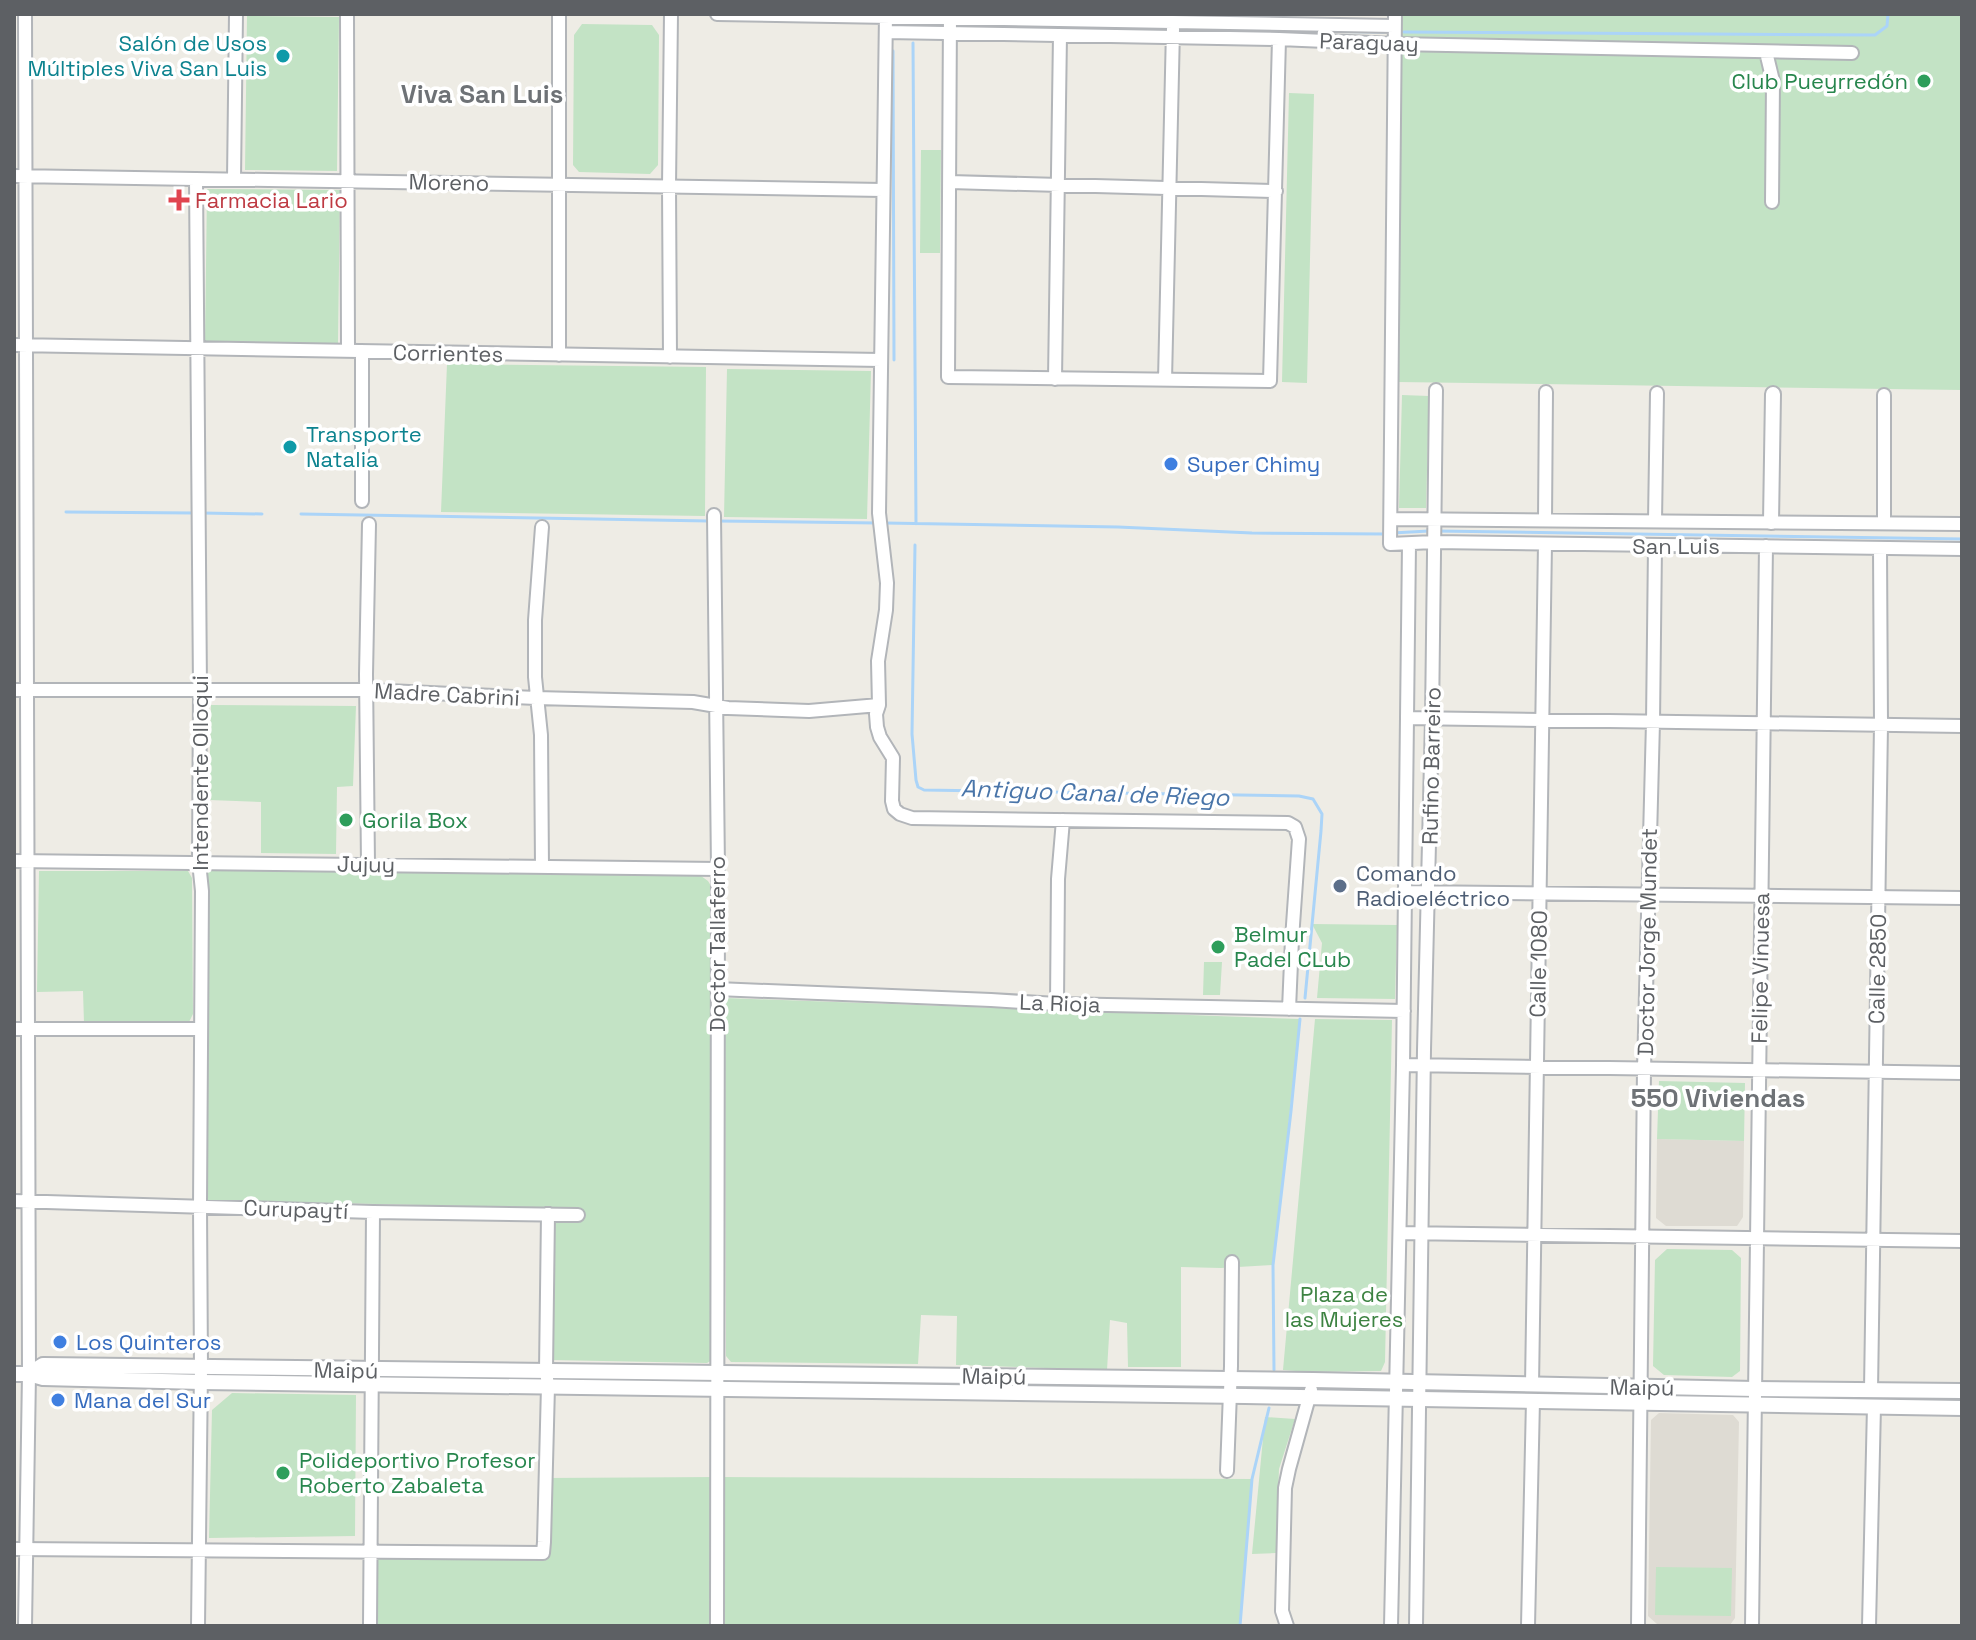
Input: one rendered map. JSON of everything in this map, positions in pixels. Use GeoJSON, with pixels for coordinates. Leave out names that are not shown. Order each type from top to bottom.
{"type":"FeatureCollection","features":[{"type":"Feature","properties":{"kind":"street"},"geometry":{"type":"LineString","coordinates":[[25,14],[20,176],[21,690],[28,861],[29,1201],[21,1374],[20,1549],[25,1626]]}},
{"type":"Feature","properties":{"kind":"street"},"geometry":{"type":"LineString","coordinates":[[234,179],[236,14]]}},
{"type":"Feature","properties":{"kind":"street"},"geometry":{"type":"LineString","coordinates":[[347,14],[348,351]]}},
{"type":"Feature","properties":{"kind":"street"},"geometry":{"type":"LineString","coordinates":[[559,14],[559,355]]}},
{"type":"Feature","properties":{"kind":"street"},"geometry":{"type":"LineString","coordinates":[[670,357],[671,14]]}},
{"type":"Feature","properties":{"kind":"street","name":"Paraguay"},"geometry":{"type":"LineString","coordinates":[[717,14],[1394,20]]}},
{"type":"Feature","properties":{"kind":"street"},"geometry":{"type":"LineString","coordinates":[[886,15],[879,517],[887,583],[878,661],[879,705],[876,714],[880,737],[893,758],[894,809],[912,818],[1288,823],[1295,827],[1299,839],[1289,1009]]}},
{"type":"Feature","properties":{"kind":"street"},"geometry":{"type":"LineString","coordinates":[[950,16],[948,377],[1270,381],[1279,39]]}},
{"type":"Feature","properties":{"kind":"street"},"geometry":{"type":"LineString","coordinates":[[1165,380],[1173,18]]}},
{"type":"Feature","properties":{"kind":"street"},"geometry":{"type":"LineString","coordinates":[[1391,519],[1394,20]]}},
{"type":"Feature","properties":{"kind":"street","name":"Paraguay"},"geometry":{"type":"LineString","coordinates":[[886,32],[1852,53]]}},
{"type":"Feature","properties":{"kind":"street"},"geometry":{"type":"LineString","coordinates":[[1055,379],[1060,35]]}},
{"type":"Feature","properties":{"kind":"street"},"geometry":{"type":"LineString","coordinates":[[1766,52],[1773,81],[1772,202]]}},
{"type":"Feature","properties":{"kind":"street","name":"Moreno"},"geometry":{"type":"LineString","coordinates":[[20,176],[883,190]]}},
{"type":"Feature","properties":{"kind":"street","name":"Intendente Olloqui"},"geometry":{"type":"LineString","coordinates":[[196,179],[199,862],[202,891],[198,1626]]}},
{"type":"Feature","properties":{"kind":"street"},"geometry":{"type":"LineString","coordinates":[[950,182],[1276,191]]}},
{"type":"Feature","properties":{"kind":"street","name":"Corrientes"},"geometry":{"type":"LineString","coordinates":[[20,345],[881,360]]}},
{"type":"Feature","properties":{"kind":"street"},"geometry":{"type":"LineString","coordinates":[[362,351],[362,501]]}},
{"type":"Feature","properties":{"kind":"street","name":"Rufino Barreiro"},"geometry":{"type":"LineString","coordinates":[[1420,1399],[1436,390]]}},
{"type":"Feature","properties":{"kind":"street"},"geometry":{"type":"LineString","coordinates":[[1545,520],[1546,392]]}},
{"type":"Feature","properties":{"kind":"street"},"geometry":{"type":"LineString","coordinates":[[1655,521],[1657,393]]}},
{"type":"Feature","properties":{"kind":"street"},"geometry":{"type":"LineString","coordinates":[[1771,522],[1773,394]]}},
{"type":"Feature","properties":{"kind":"street"},"geometry":{"type":"LineString","coordinates":[[1884,395],[1884,523]]}},
{"type":"Feature","properties":{"kind":"street","name":"Doctor Tallaferro"},"geometry":{"type":"LineString","coordinates":[[714,515],[719,1388]]}},
{"type":"Feature","properties":{"kind":"street","name":"San Luis"},"geometry":{"type":"LineString","coordinates":[[1962,524],[1391,519],[1390,544],[1962,549]]}},
{"type":"Feature","properties":{"kind":"street"},"geometry":{"type":"LineString","coordinates":[[368,864],[369,524]]}},
{"type":"Feature","properties":{"kind":"street"},"geometry":{"type":"LineString","coordinates":[[542,527],[535,620],[536,698],[541,735],[542,867]]}},
{"type":"Feature","properties":{"kind":"street","name":"Rufino Barreiro"},"geometry":{"type":"LineString","coordinates":[[1397,1399],[1409,544]]}},
{"type":"Feature","properties":{"kind":"street","name":"Calle 1080"},"geometry":{"type":"LineString","coordinates":[[1532,1385],[1545,544]]}},
{"type":"Feature","properties":{"kind":"street","name":"Doctor Jorge Mundet"},"geometry":{"type":"LineString","coordinates":[[1638,1626],[1644,1069],[1655,546]]}},
{"type":"Feature","properties":{"kind":"street","name":"Felipe Vinuesa"},"geometry":{"type":"LineString","coordinates":[[1752,1626],[1766,546]]}},
{"type":"Feature","properties":{"kind":"street","name":"Calle 2850"},"geometry":{"type":"LineString","coordinates":[[1869,1626],[1881,725],[1880,548]]}},
{"type":"Feature","properties":{"kind":"street","name":"Madre Cabrini"},"geometry":{"type":"LineString","coordinates":[[21,690],[367,690],[693,702],[715,707],[809,711],[879,705]]}},
{"type":"Feature","properties":{"kind":"street"},"geometry":{"type":"LineString","coordinates":[[1407,718],[1962,726]]}},
{"type":"Feature","properties":{"kind":"street"},"geometry":{"type":"LineString","coordinates":[[1057,1004],[1058,879],[1063,820]]}},
{"type":"Feature","properties":{"kind":"street","name":"Jujuy"},"geometry":{"type":"LineString","coordinates":[[14,861],[718,869]]}},
{"type":"Feature","properties":{"kind":"street"},"geometry":{"type":"LineString","coordinates":[[1406,892],[1962,898]]}},
{"type":"Feature","properties":{"kind":"street","name":"La Rioja"},"geometry":{"type":"LineString","coordinates":[[717,989],[1057,1004],[1404,1011]]}},
{"type":"Feature","properties":{"kind":"street"},"geometry":{"type":"LineString","coordinates":[[14,1029],[200,1029]]}},
{"type":"Feature","properties":{"kind":"street"},"geometry":{"type":"LineString","coordinates":[[1403,1065],[1962,1073]]}},
{"type":"Feature","properties":{"kind":"street","name":"Curupaytí"},"geometry":{"type":"LineString","coordinates":[[14,1201],[578,1215]]}},
{"type":"Feature","properties":{"kind":"street"},"geometry":{"type":"LineString","coordinates":[[370,1626],[373,1212]]}},
{"type":"Feature","properties":{"kind":"street"},"geometry":{"type":"LineString","coordinates":[[20,1549],[543,1553],[548,1214]]}},
{"type":"Feature","properties":{"kind":"street"},"geometry":{"type":"LineString","coordinates":[[1400,1233],[1962,1241]]}},
{"type":"Feature","properties":{"kind":"street"},"geometry":{"type":"LineString","coordinates":[[1227,1471],[1232,1262]]}},
{"type":"Feature","properties":{"kind":"street","name":"Maipú"},"geometry":{"type":"LineString","coordinates":[[21,1374],[43,1365],[201,1375],[547,1379],[719,1388],[1533,1400],[1641,1394]]}},
{"type":"Feature","properties":{"kind":"street","name":"Maipú"},"geometry":{"type":"LineString","coordinates":[[547,1379],[718,1373],[1397,1381],[1532,1385],[1641,1394],[1873,1398],[1962,1408]]}},
{"type":"Feature","properties":{"kind":"street"},"geometry":{"type":"LineString","coordinates":[[891,1391],[892,1375]]}},
{"type":"Feature","properties":{"kind":"street"},"geometry":{"type":"LineString","coordinates":[[1062,1377],[1062,1394]]}},
{"type":"Feature","properties":{"kind":"street"},"geometry":{"type":"LineString","coordinates":[[1287,1626],[1282,1611],[1285,1488],[1313,1380]]}},
{"type":"Feature","properties":{"kind":"street"},"geometry":{"type":"LineString","coordinates":[[717,1626],[719,1388]]}},
{"type":"Feature","properties":{"kind":"street","name":"Maipú"},"geometry":{"type":"LineString","coordinates":[[1873,1398],[1962,1391]]}},
{"type":"Feature","properties":{"kind":"street"},"geometry":{"type":"LineString","coordinates":[[1391,1626],[1397,1399]]}},
{"type":"Feature","properties":{"kind":"street"},"geometry":{"type":"LineString","coordinates":[[1416,1626],[1420,1399]]}},
{"type":"Feature","properties":{"kind":"street"},"geometry":{"type":"LineString","coordinates":[[1528,1626],[1533,1400]]}},
{"type":"Feature","properties":{"kind":"shaded area"},"geometry":{"type":"Polygon","coordinates":[[[1657,1139],[1744,1141],[1743,1217],[1737,1226],[1666,1226],[1656,1218],[1657,1139]]]}},
{"type":"Feature","properties":{"kind":"shaded area"},"geometry":{"type":"Polygon","coordinates":[[[1659,1413],[1733,1415],[1739,1422],[1735,1618],[1730,1625],[1657,1624],[1648,1616],[1651,1420],[1659,1413]]]}},
{"type":"Feature","properties":{"kind":"green space"},"geometry":{"type":"Polygon","coordinates":[[[1401,14],[1962,14],[1962,390],[1398,382],[1401,14]]]}},
{"type":"Feature","properties":{"kind":"green space"},"geometry":{"type":"Polygon","coordinates":[[[247,16],[339,17],[337,171],[245,170],[247,16]]]}},
{"type":"Feature","properties":{"kind":"green space"},"geometry":{"type":"Polygon","coordinates":[[[582,24],[652,25],[659,35],[658,165],[650,174],[579,172],[573,165],[574,35],[582,24]]]}},
{"type":"Feature","properties":{"kind":"green space"},"geometry":{"type":"Polygon","coordinates":[[[1289,93],[1314,94],[1307,383],[1282,382],[1289,93]]]}},
{"type":"Feature","properties":{"kind":"green space"},"geometry":{"type":"Polygon","coordinates":[[[921,150],[941,150],[940,253],[920,253],[921,150]]]}},
{"type":"Feature","properties":{"kind":"green space"},"geometry":{"type":"Polygon","coordinates":[[[207,189],[340,190],[338,344],[205,343],[207,189]]]}},
{"type":"Feature","properties":{"kind":"green space"},"geometry":{"type":"Polygon","coordinates":[[[447,364],[706,367],[705,516],[441,512],[447,364]]]}},
{"type":"Feature","properties":{"kind":"green space"},"geometry":{"type":"Polygon","coordinates":[[[727,369],[871,371],[867,519],[724,517],[727,369]]]}},
{"type":"Feature","properties":{"kind":"green space"},"geometry":{"type":"Polygon","coordinates":[[[1402,395],[1429,396],[1426,508],[1399,508],[1402,395]]]}},
{"type":"Feature","properties":{"kind":"green space"},"geometry":{"type":"Polygon","coordinates":[[[211,705],[356,706],[353,786],[337,787],[336,854],[261,853],[261,802],[209,800],[211,705]]]}},
{"type":"Feature","properties":{"kind":"green space"},"geometry":{"type":"Polygon","coordinates":[[[219,867],[701,876],[708,881],[711,886],[712,1360],[707,1363],[551,1360],[550,1208],[205,1200],[208,873],[219,867]]]}},
{"type":"Feature","properties":{"kind":"green space"},"geometry":{"type":"Polygon","coordinates":[[[39,871],[188,871],[192,878],[193,1014],[189,1022],[84,1023],[83,991],[37,992],[39,871]]]}},
{"type":"Feature","properties":{"kind":"green space"},"geometry":{"type":"Polygon","coordinates":[[[1312,924],[1397,925],[1395,999],[1317,998],[1322,943],[1312,924]]]}},
{"type":"Feature","properties":{"kind":"green space"},"geometry":{"type":"Polygon","coordinates":[[[1204,962],[1222,962],[1220,995],[1203,995],[1204,962]]]}},
{"type":"Feature","properties":{"kind":"green space"},"geometry":{"type":"Polygon","coordinates":[[[725,998],[1300,1019],[1273,1265],[1181,1267],[1181,1367],[1128,1367],[1127,1323],[1110,1320],[1107,1370],[956,1365],[957,1316],[921,1315],[918,1364],[731,1362],[726,1356],[725,998]]]}},
{"type":"Feature","properties":{"kind":"green space","name":"Plaza de las Mujeres"},"geometry":{"type":"Polygon","coordinates":[[[1315,1019],[1392,1020],[1385,1362],[1381,1371],[1283,1370],[1315,1019]]]}},
{"type":"Feature","properties":{"kind":"green space"},"geometry":{"type":"Polygon","coordinates":[[[1659,1081],[1745,1083],[1744,1141],[1657,1139],[1659,1081]]]}},
{"type":"Feature","properties":{"kind":"green space"},"geometry":{"type":"Polygon","coordinates":[[[1667,1249],[1732,1250],[1741,1258],[1740,1371],[1732,1377],[1664,1375],[1653,1366],[1655,1260],[1667,1249]]]}},
{"type":"Feature","properties":{"kind":"green space","name":"Polideportivo Profesor Roberto Zabaleta"},"geometry":{"type":"Polygon","coordinates":[[[232,1393],[356,1395],[355,1536],[209,1538],[212,1410],[232,1393]]]}},
{"type":"Feature","properties":{"kind":"green space"},"geometry":{"type":"Polygon","coordinates":[[[1265,1417],[1295,1419],[1279,1469],[1276,1553],[1252,1554],[1265,1417]]]}},
{"type":"Feature","properties":{"kind":"green space"},"geometry":{"type":"Polygon","coordinates":[[[546,1478],[1252,1479],[1240,1626],[377,1626],[378,1557],[542,1553],[546,1478]]]}},
{"type":"Feature","properties":{"kind":"green space"},"geometry":{"type":"Polygon","coordinates":[[[1656,1567],[1732,1568],[1731,1616],[1655,1615],[1656,1567]]]}},
{"type":"Feature","properties":{"kind":"waterway"},"geometry":{"type":"LineString","coordinates":[[1404,32],[1875,35],[1887,26],[1888,14]]}},
{"type":"Feature","properties":{"kind":"waterway"},"geometry":{"type":"LineString","coordinates":[[894,24],[933,25]]}},
{"type":"Feature","properties":{"kind":"waterway"},"geometry":{"type":"LineString","coordinates":[[972,26],[1163,29]]}},
{"type":"Feature","properties":{"kind":"waterway"},"geometry":{"type":"LineString","coordinates":[[1182,30],[1384,32]]}},
{"type":"Feature","properties":{"kind":"waterway","name":"Antiguo Canal de Riego"},"geometry":{"type":"LineString","coordinates":[[913,43],[916,524]]}},
{"type":"Feature","properties":{"kind":"waterway"},"geometry":{"type":"LineString","coordinates":[[893,51],[894,360]]}},
{"type":"Feature","properties":{"kind":"waterway"},"geometry":{"type":"LineString","coordinates":[[66,512],[194,513]]}},
{"type":"Feature","properties":{"kind":"waterway"},"geometry":{"type":"LineString","coordinates":[[202,513],[262,514]]}},
{"type":"Feature","properties":{"kind":"waterway"},"geometry":{"type":"LineString","coordinates":[[301,514],[709,521]]}},
{"type":"Feature","properties":{"kind":"waterway"},"geometry":{"type":"LineString","coordinates":[[717,521],[877,523]]}},
{"type":"Feature","properties":{"kind":"waterway"},"geometry":{"type":"LineString","coordinates":[[885,523],[1385,534]]}},
{"type":"Feature","properties":{"kind":"waterway"},"geometry":{"type":"LineString","coordinates":[[1392,533],[1429,531]]}},
{"type":"Feature","properties":{"kind":"waterway"},"geometry":{"type":"LineString","coordinates":[[1436,531],[1962,539]]}},
{"type":"Feature","properties":{"kind":"waterway","name":"Antiguo Canal de Riego"},"geometry":{"type":"LineString","coordinates":[[915,545],[912,734],[918,787],[924,790],[1299,796],[1313,799],[1322,814],[1305,998]]}},
{"type":"Feature","properties":{"kind":"waterway","name":"Antiguo Canal de Riego"},"geometry":{"type":"LineString","coordinates":[[1274,1370],[1273,1265],[1300,1019]]}},
{"type":"Feature","properties":{"kind":"waterway"},"geometry":{"type":"LineString","coordinates":[[1321,1389],[1379,1390]]}},
{"type":"Feature","properties":{"kind":"waterway"},"geometry":{"type":"LineString","coordinates":[[1442,1391],[1622,1394]]}},
{"type":"Feature","properties":{"kind":"waterway"},"geometry":{"type":"LineString","coordinates":[[1660,1394],[1684,1395]]}},
{"type":"Feature","properties":{"kind":"waterway"},"geometry":{"type":"LineString","coordinates":[[1780,1396],[1962,1398]]}},
{"type":"Feature","properties":{"kind":"waterway","name":"Antiguo Canal de Riego"},"geometry":{"type":"LineString","coordinates":[[1240,1626],[1252,1479],[1269,1408]]}},
{"type":"Feature","properties":{"kind":"place","name":"Salón de Usos Múltiples Viva San Luis"},"geometry":{"type":"Point","coordinates":[283,56]}},
{"type":"Feature","properties":{"kind":"place","name":"Club Pueyrredón"},"geometry":{"type":"Point","coordinates":[1924,81]}},
{"type":"Feature","properties":{"kind":"place","name":"Farmacia Lario"},"geometry":{"type":"Point","coordinates":[179,200]}},
{"type":"Feature","properties":{"kind":"place","name":"Transporte Natalia"},"geometry":{"type":"Point","coordinates":[290,447]}},
{"type":"Feature","properties":{"kind":"place","name":"Super Chimy"},"geometry":{"type":"Point","coordinates":[1171,464]}},
{"type":"Feature","properties":{"kind":"place","name":"Gorila Box"},"geometry":{"type":"Point","coordinates":[346,820]}},
{"type":"Feature","properties":{"kind":"place","name":"Comando Radioeléctrico"},"geometry":{"type":"Point","coordinates":[1340,886]}},
{"type":"Feature","properties":{"kind":"place","name":"Belmur Padel CLub"},"geometry":{"type":"Point","coordinates":[1218,947]}},
{"type":"Feature","properties":{"kind":"place","name":"Los Quinteros"},"geometry":{"type":"Point","coordinates":[60,1342]}},
{"type":"Feature","properties":{"kind":"place","name":"Mana del Sur"},"geometry":{"type":"Point","coordinates":[58,1400]}},
{"type":"Feature","properties":{"kind":"place","name":"Polideportivo Profesor Roberto Zabaleta"},"geometry":{"type":"Point","coordinates":[283,1473]}},
{"type":"Feature","properties":{"kind":"district","name":"Viva San Luis"},"geometry":{"type":"Point","coordinates":[482,94]}},
{"type":"Feature","properties":{"kind":"district","name":"550 Viviendas"},"geometry":{"type":"Point","coordinates":[1718,1098]}}]}
